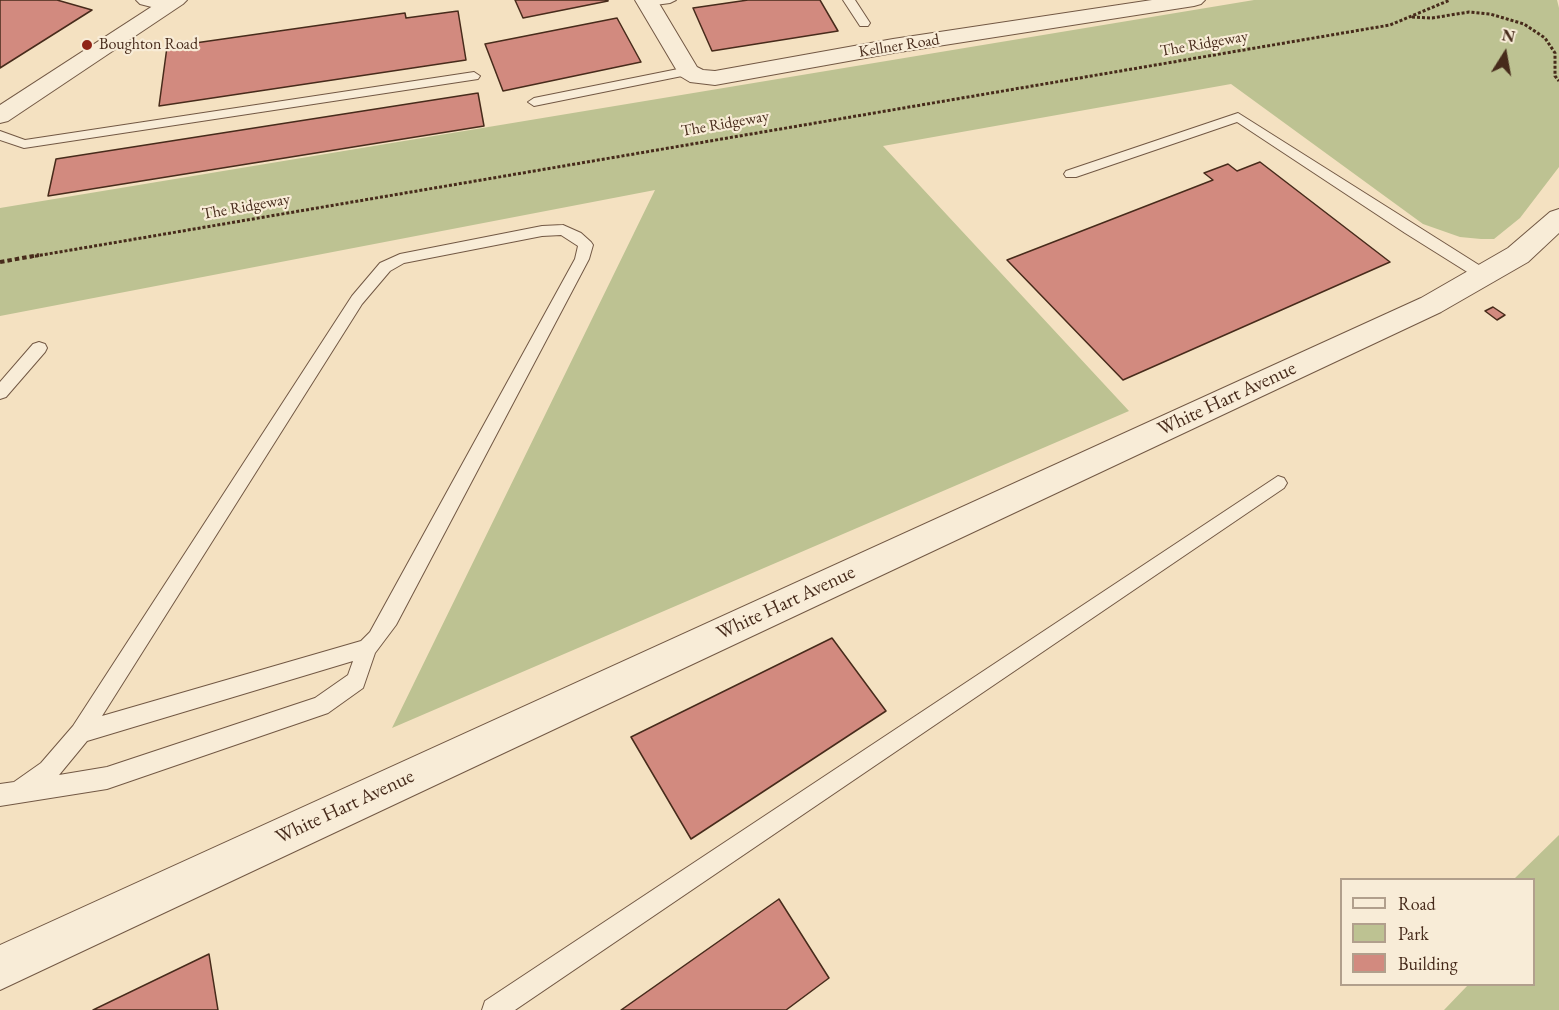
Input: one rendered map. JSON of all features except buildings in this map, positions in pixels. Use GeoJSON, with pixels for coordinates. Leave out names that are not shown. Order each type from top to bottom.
{"type":"FeatureCollection","features":[{"type":"Feature","properties":{"kind":"street","name":"Kellner Road"},"geometry":{"type":"LineString","coordinates":[[687,71],[698,77],[715,78],[893,46],[1194,0]]}},
{"type":"Feature","properties":{"kind":"street"},"geometry":{"type":"LineString","coordinates":[[0,116],[164,2]]}},
{"type":"Feature","properties":{"kind":"street"},"geometry":{"type":"LineString","coordinates":[[647,2],[687,71]]}},
{"type":"Feature","properties":{"kind":"street","name":"White Hart Avenue"},"geometry":{"type":"LineString","coordinates":[[0,968],[1431,305],[1518,255],[1559,218]]}},
{"type":"Feature","properties":{"kind":"lane"},"geometry":{"type":"LineString","coordinates":[[647,2],[670,0]]}},
{"type":"Feature","properties":{"kind":"lane"},"geometry":{"type":"LineString","coordinates":[[849,0],[864,23]]}},
{"type":"Feature","properties":{"kind":"lane"},"geometry":{"type":"LineString","coordinates":[[534,102],[687,71]]}},
{"type":"Feature","properties":{"kind":"lane"},"geometry":{"type":"LineString","coordinates":[[0,135],[24,144],[474,75]]}},
{"type":"Feature","properties":{"kind":"lane"},"geometry":{"type":"LineString","coordinates":[[1071,174],[1238,117],[1410,230],[1485,276]]}},
{"type":"Feature","properties":{"kind":"lane"},"geometry":{"type":"LineString","coordinates":[[563,230],[576,236],[586,245],[582,259],[394,609],[377,638],[367,648],[356,681],[321,706],[106,778],[9,794],[49,770],[80,733],[357,300],[385,267],[400,259],[542,231],[563,230]]}},
{"type":"Feature","properties":{"kind":"lane"},"geometry":{"type":"LineString","coordinates":[[0,393],[39,348]]}},
{"type":"Feature","properties":{"kind":"lane"},"geometry":{"type":"LineString","coordinates":[[494,1010],[1278,483]]}},
{"type":"Feature","properties":{"kind":"lane"},"geometry":{"type":"LineString","coordinates":[[80,733],[367,648]]}},
{"type":"Feature","properties":{"kind":"path","name":"The Ridgeway"},"geometry":{"type":"LineString","coordinates":[[0,262],[1390,25],[1450,0]]}},
{"type":"Feature","properties":{"kind":"path"},"geometry":{"type":"LineString","coordinates":[[1412,17],[1432,18],[1469,12],[1490,14],[1524,24],[1545,38],[1555,53],[1555,76],[1559,81]]}},
{"type":"Feature","properties":{"kind":"green space"},"geometry":{"type":"Polygon","coordinates":[[[1254,0],[1557,0],[1559,8],[1559,167],[1520,218],[1494,239],[1481,239],[1460,237],[1423,224],[1231,84],[883,146],[1129,411],[392,728],[655,190],[0,316],[0,208],[1254,0]]]}},
{"type":"Feature","properties":{"kind":"green space"},"geometry":{"type":"Polygon","coordinates":[[[1559,835],[1559,1010],[1444,1010],[1467,986],[1535,986],[1535,878],[1515,878],[1559,835]]]}},
{"type":"Feature","properties":{"kind":"place","name":"Boughton Road"},"geometry":{"type":"Point","coordinates":[87,45]}}]}
